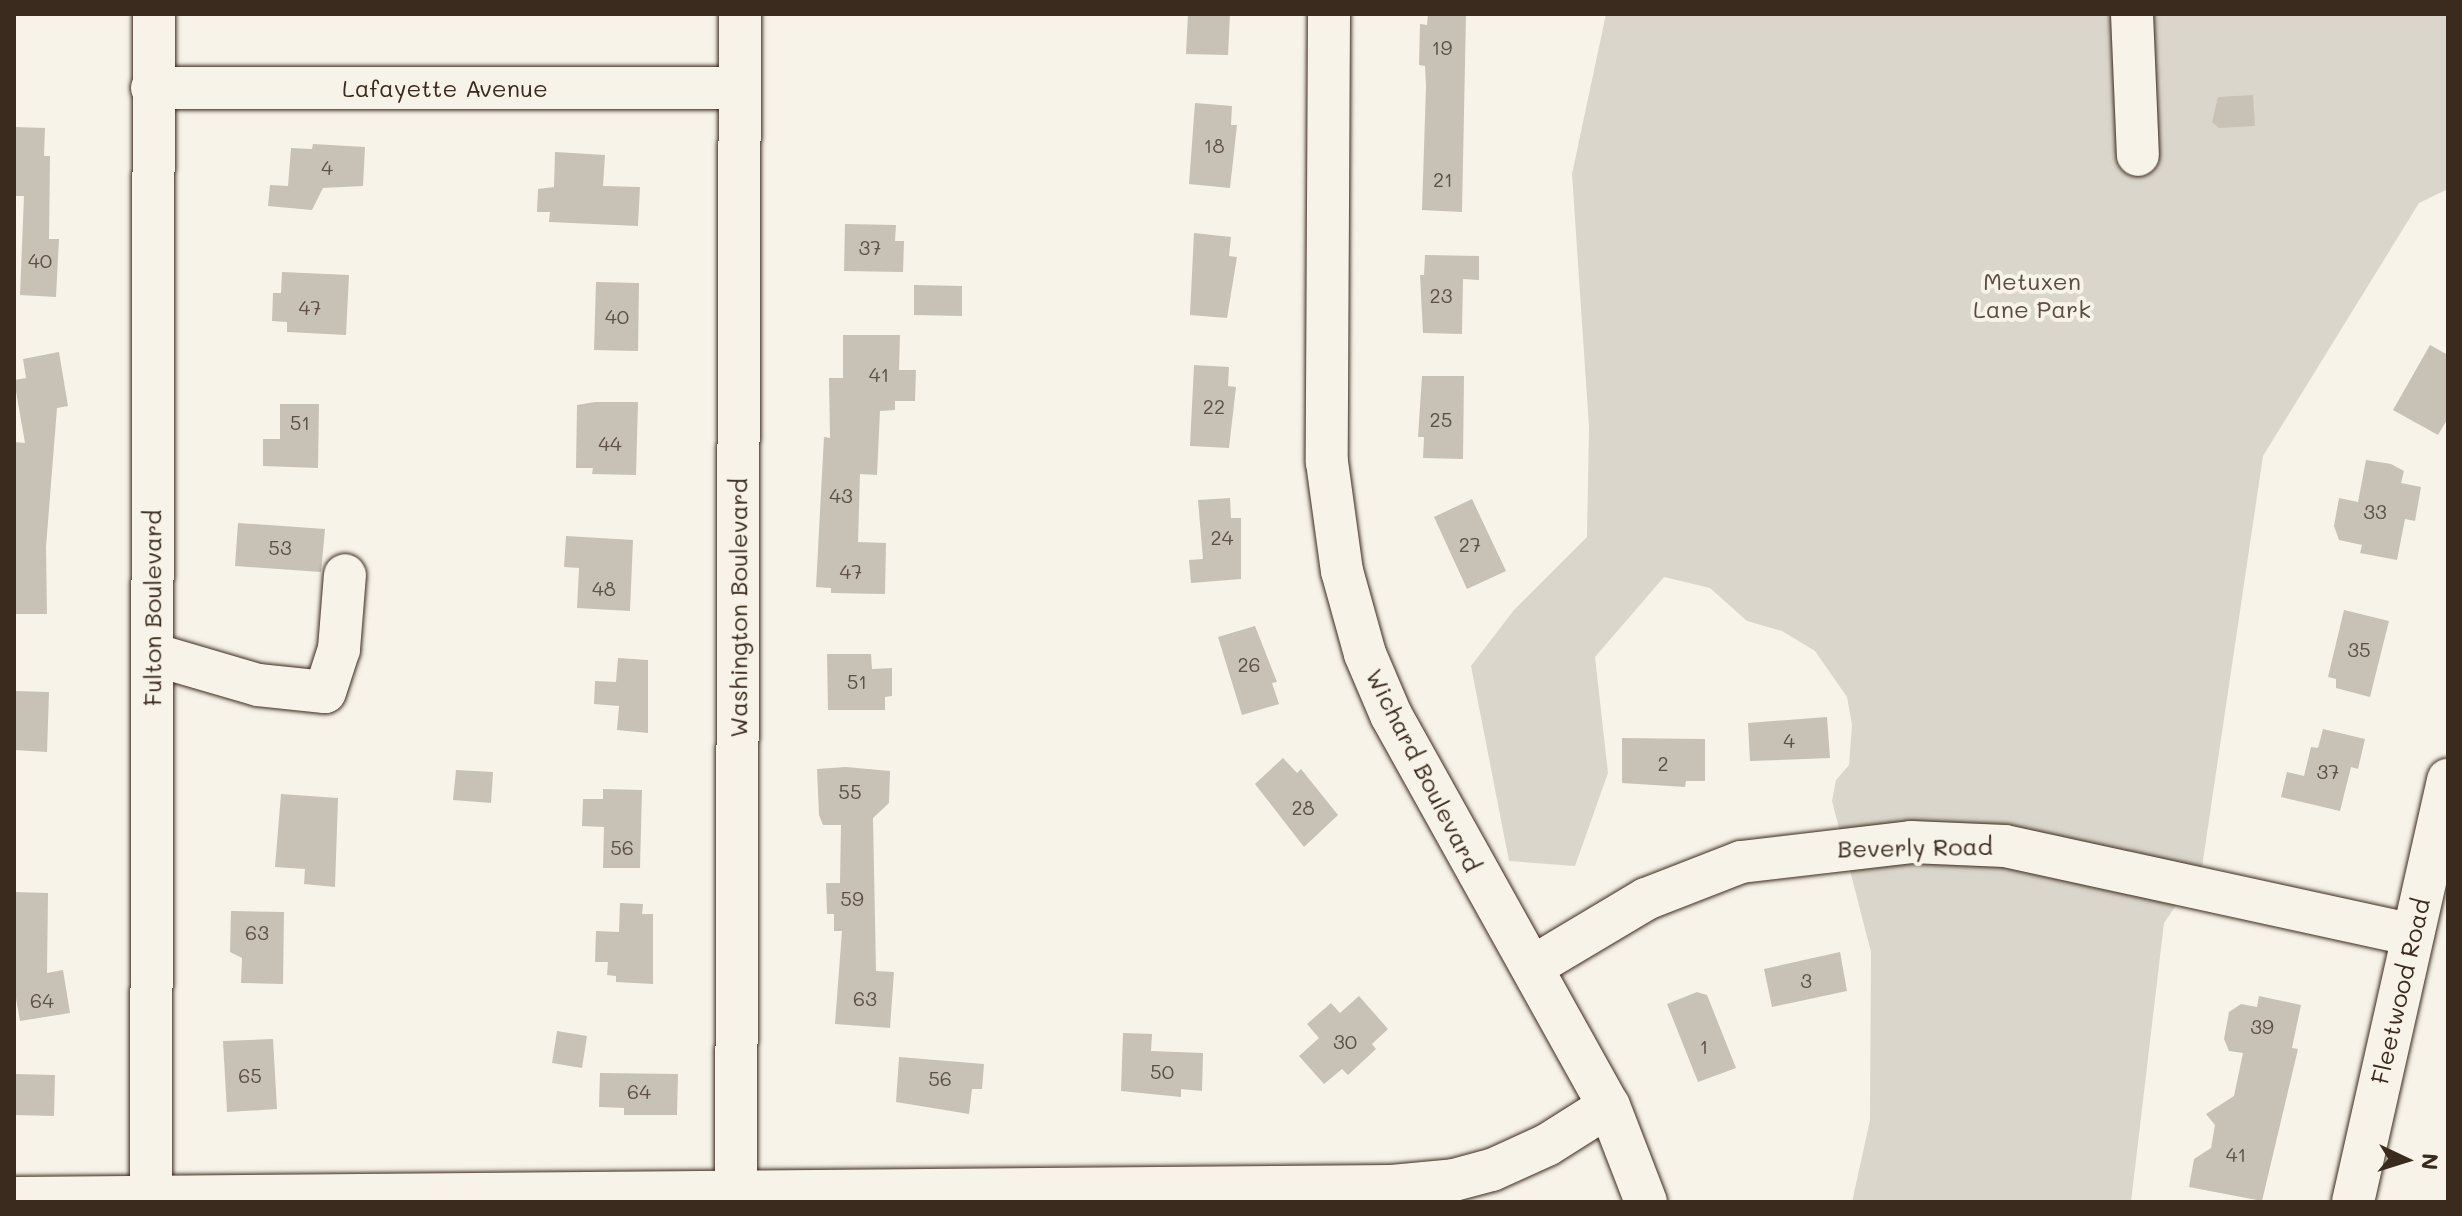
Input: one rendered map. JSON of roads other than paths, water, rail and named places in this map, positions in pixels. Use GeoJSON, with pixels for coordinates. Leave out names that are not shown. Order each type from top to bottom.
{"type":"FeatureCollection","features":[{"type":"Feature","properties":{"kind":"street","name":"Fulton Boulevard"},"geometry":{"type":"LineString","coordinates":[[151,1200],[154,14]]}},
{"type":"Feature","properties":{"kind":"street","name":"Washington Boulevard"},"geometry":{"type":"LineString","coordinates":[[736,1198],[740,14]]}},
{"type":"Feature","properties":{"kind":"street","name":"Wichard Boulevard"},"geometry":{"type":"LineString","coordinates":[[1329,14],[1327,462],[1342,571],[1365,654],[1391,715],[1609,1106],[1646,1202]]}},
{"type":"Feature","properties":{"kind":"street"},"geometry":{"type":"LineString","coordinates":[[2132,14],[2138,155]]}},
{"type":"Feature","properties":{"kind":"street","name":"Lafayette Avenue"},"geometry":{"type":"LineString","coordinates":[[152,88],[739,88]]}},
{"type":"Feature","properties":{"kind":"street"},"geometry":{"type":"LineString","coordinates":[[152,654],[258,685],[325,692],[339,649],[345,575]]}},
{"type":"Feature","properties":{"kind":"street","name":"Fleetwood Road"},"geometry":{"type":"LineString","coordinates":[[2353,1202],[2448,780]]}},
{"type":"Feature","properties":{"kind":"street","name":"Beverly Road"},"geometry":{"type":"LineString","coordinates":[[1532,967],[1646,899],[1741,862],[1911,842],[2005,846],[2412,935]]}},
{"type":"Feature","properties":{"kind":"street"},"geometry":{"type":"LineString","coordinates":[[14,1198],[736,1198],[1299,1190],[1454,1180],[1547,1145],[1609,1106]]}},
{"type":"Feature","properties":{"kind":"park label","name":"Metuxen Lane Park"},"geometry":{"type":"Point","coordinates":[2032,295]}}]}
